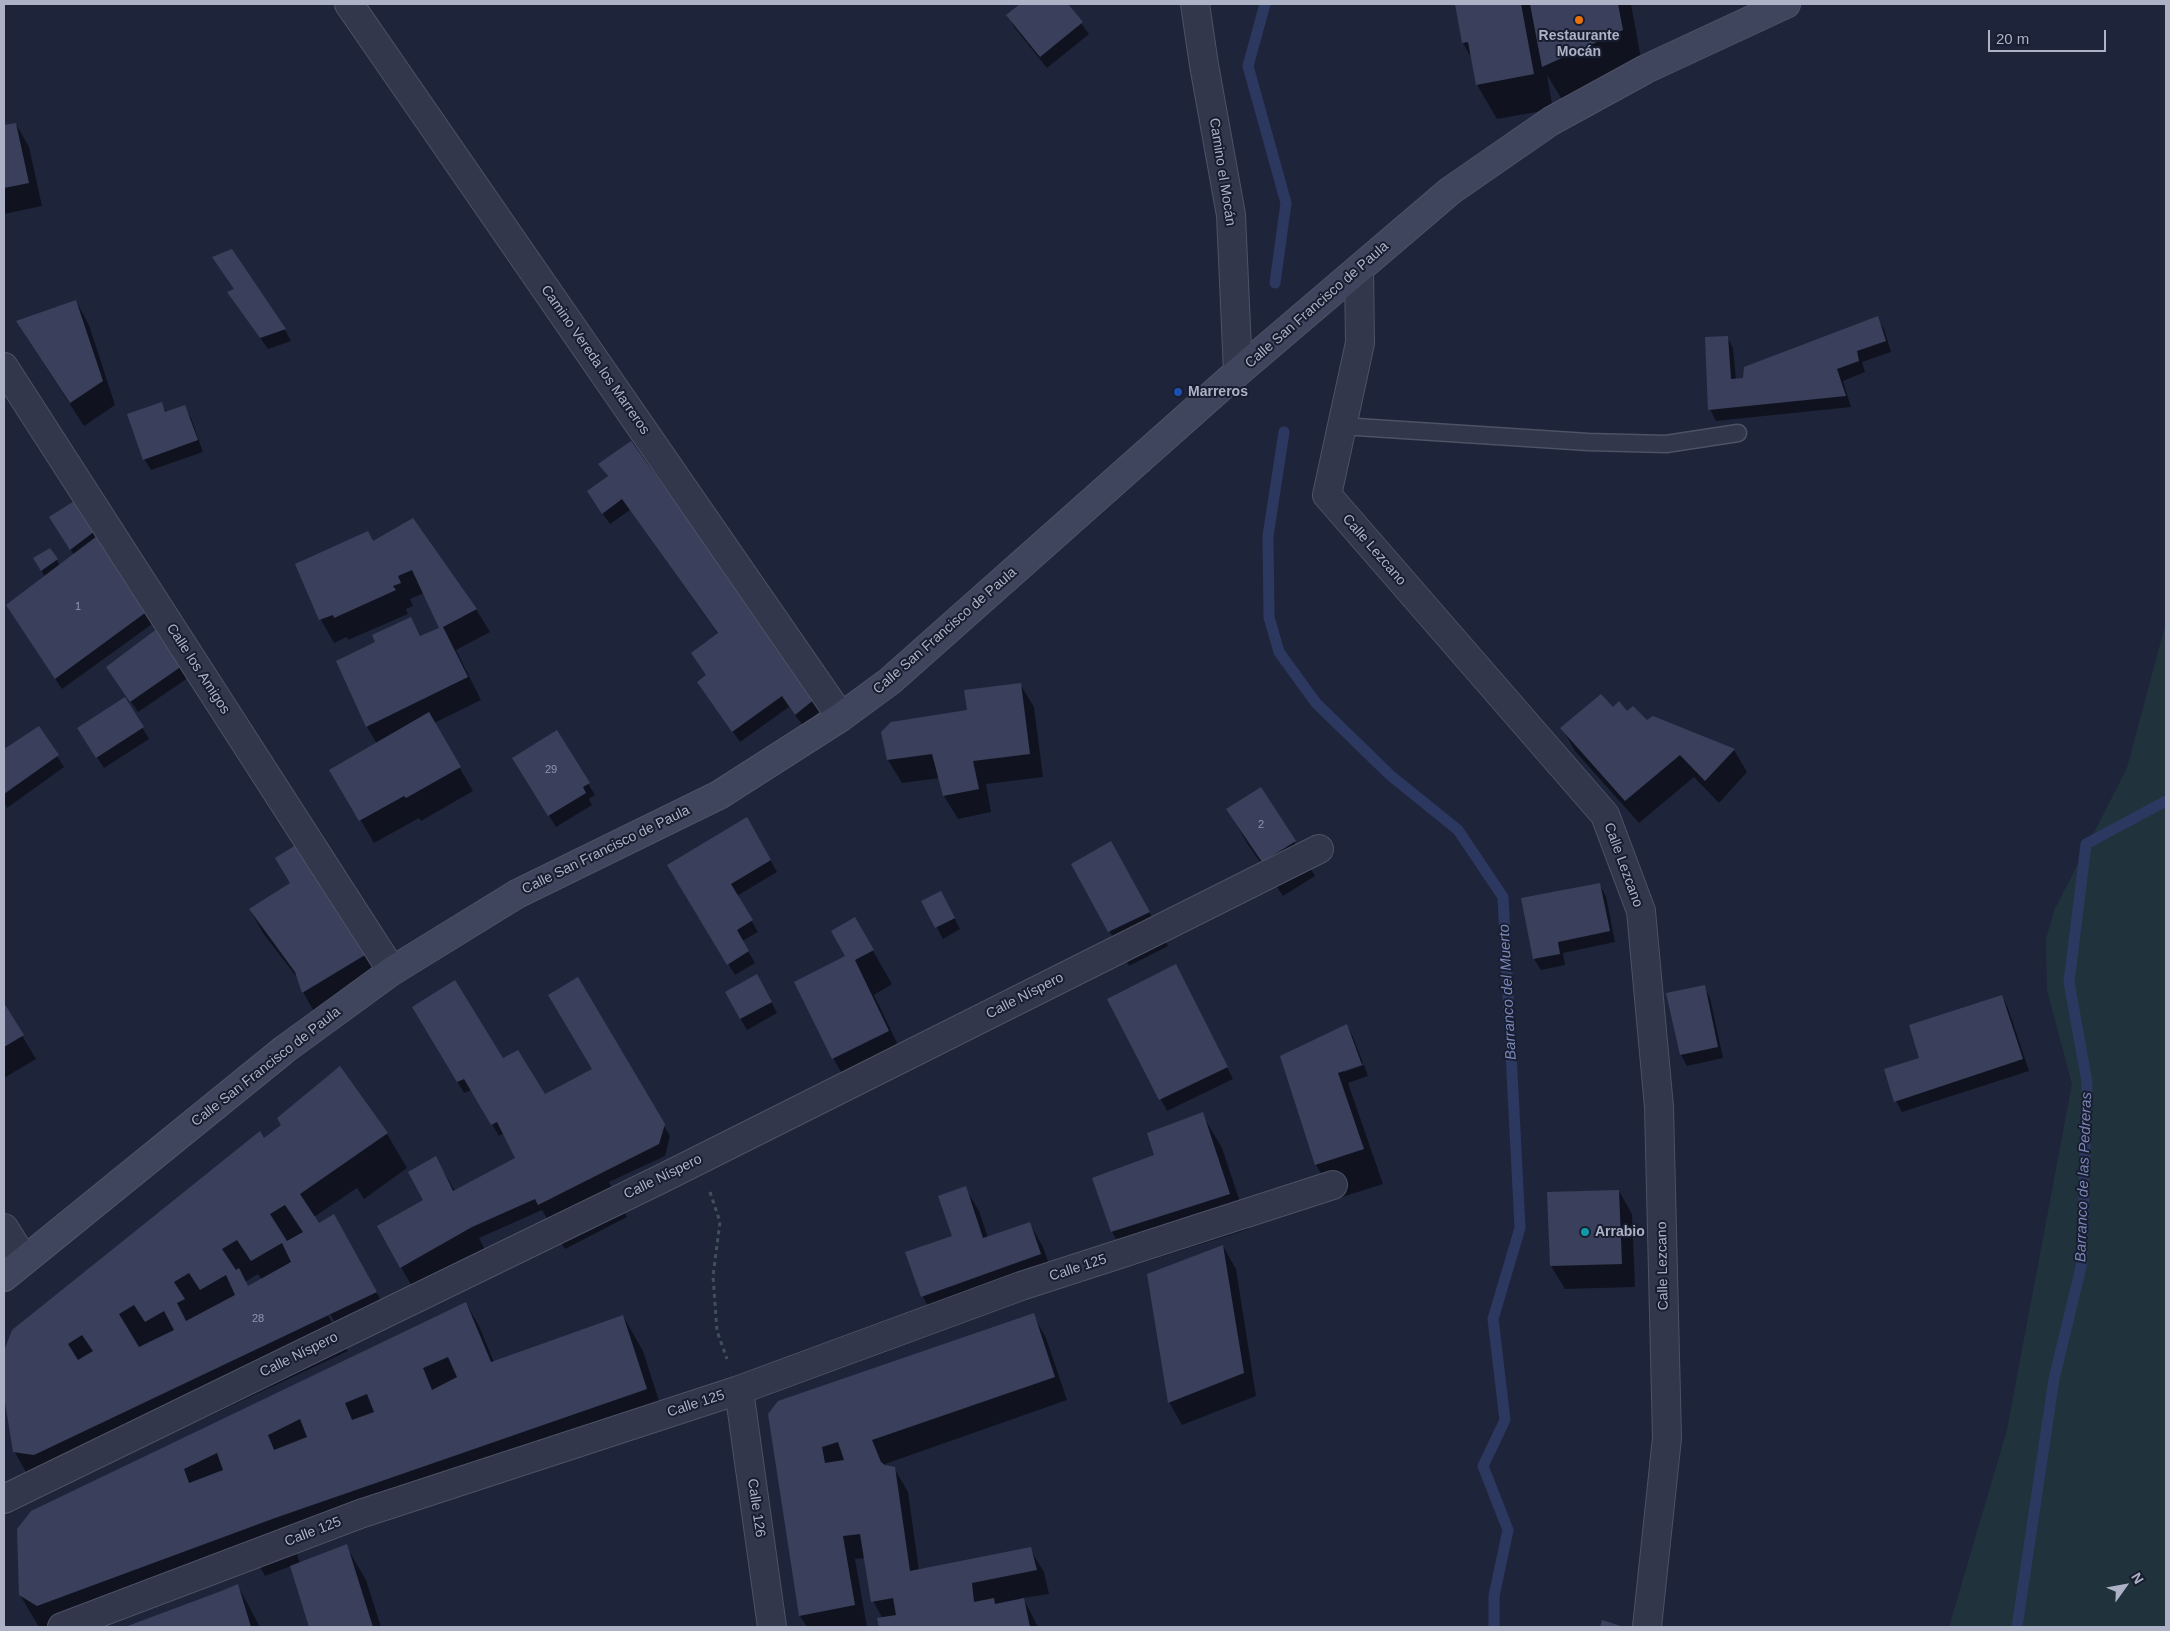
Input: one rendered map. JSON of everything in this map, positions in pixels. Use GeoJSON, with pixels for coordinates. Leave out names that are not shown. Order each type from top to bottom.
{"type":"FeatureCollection","features":[{"type":"Feature","properties":{"kind":"main road","name":"Calle San Francisco de Paula"},"geometry":{"type":"LineString","coordinates":[[4,1277],[285,1049],[392,971],[517,894],[719,795],[841,717],[890,681],[1238,372],[1450,191],[1551,121],[1646,69],[1786,4]]}},
{"type":"Feature","properties":{"kind":"street","name":"Camino Vereda los Marreros"},"geometry":{"type":"LineString","coordinates":[[349,4],[841,717]]}},
{"type":"Feature","properties":{"kind":"street","name":"Camino el Mocán"},"geometry":{"type":"LineString","coordinates":[[1195,4],[1231,215],[1238,372]]}},
{"type":"Feature","properties":{"kind":"street","name":"Calle Lezcano"},"geometry":{"type":"LineString","coordinates":[[1359,269],[1360,342],[1327,495],[1605,815],[1641,911],[1659,1107],[1667,1438],[1647,1627]]}},
{"type":"Feature","properties":{"kind":"street","name":"Calle los Amigos"},"geometry":{"type":"LineString","coordinates":[[4,367],[392,971]]}},
{"type":"Feature","properties":{"kind":"street","name":"Calle Níspero"},"geometry":{"type":"LineString","coordinates":[[4,1499],[693,1162],[1319,849]]}},
{"type":"Feature","properties":{"kind":"street","name":"Calle 125"},"geometry":{"type":"LineString","coordinates":[[62,1627],[360,1514],[739,1390],[1021,1286],[1333,1186]]}},
{"type":"Feature","properties":{"kind":"street"},"geometry":{"type":"LineString","coordinates":[[4,1228],[24,1260]]}},
{"type":"Feature","properties":{"kind":"street","name":"Calle 126"},"geometry":{"type":"LineString","coordinates":[[739,1390],[772,1627]]}},
{"type":"Feature","properties":{"kind":"lane"},"geometry":{"type":"LineString","coordinates":[[1341,426],[1588,442],[1656,444],[1738,433]]}},
{"type":"Feature","properties":{"kind":"path"},"geometry":{"type":"LineString","coordinates":[[693,1162],[712,1196],[720,1222],[713,1276],[717,1331],[739,1390]]}},
{"type":"Feature","properties":{"kind":"shaded area"},"geometry":{"type":"Polygon","coordinates":[[[2166,622],[2166,1627],[1949,1627],[2007,1430],[2072,1084],[2047,990],[2046,939],[2054,911],[2127,768],[2166,622]]]}},
{"type":"Feature","properties":{"kind":"building"},"geometry":{"type":"Polygon","coordinates":[[[1020,4],[1068,4],[1083,22],[1040,57],[1006,15],[1020,4]]]}},
{"type":"Feature","properties":{"kind":"building"},"geometry":{"type":"Polygon","coordinates":[[[1455,4],[1521,4],[1534,74],[1476,85],[1468,42],[1462,43],[1455,4]]]}},
{"type":"Feature","properties":{"kind":"building"},"geometry":{"type":"Polygon","coordinates":[[[1530,4],[1618,4],[1623,30],[1542,67],[1530,4]]]}},
{"type":"Feature","properties":{"kind":"building"},"geometry":{"type":"Polygon","coordinates":[[[16,123],[29,183],[4,188],[4,125],[16,123]]]}},
{"type":"Feature","properties":{"kind":"building"},"geometry":{"type":"Polygon","coordinates":[[[232,249],[286,329],[260,338],[227,292],[234,289],[212,257],[232,249]]]}},
{"type":"Feature","properties":{"kind":"building"},"geometry":{"type":"Polygon","coordinates":[[[76,300],[103,381],[70,403],[16,321],[76,300]]]}},
{"type":"Feature","properties":{"kind":"building"},"geometry":{"type":"Polygon","coordinates":[[[1878,316],[1886,341],[1857,351],[1859,361],[1837,369],[1846,396],[1708,410],[1705,337],[1728,336],[1731,379],[1743,378],[1744,367],[1878,316]]]}},
{"type":"Feature","properties":{"kind":"building"},"geometry":{"type":"Polygon","coordinates":[[[162,402],[165,412],[185,405],[198,440],[143,460],[127,414],[162,402]]]}},
{"type":"Feature","properties":{"kind":"building"},"geometry":{"type":"Polygon","coordinates":[[[631,441],[816,698],[795,715],[782,696],[732,732],[697,682],[706,675],[691,653],[718,633],[622,499],[602,514],[587,491],[608,476],[598,464],[631,441]]]}},
{"type":"Feature","properties":{"kind":"building"},"geometry":{"type":"Polygon","coordinates":[[[79,498],[99,528],[70,550],[49,517],[79,498]]]}},
{"type":"Feature","properties":{"kind":"building"},"geometry":{"type":"Polygon","coordinates":[[[413,518],[477,609],[443,627],[468,677],[366,727],[336,661],[375,642],[372,635],[411,617],[420,636],[439,628],[412,570],[398,576],[401,583],[393,586],[396,590],[334,618],[333,615],[319,620],[295,564],[368,531],[373,541],[413,518]]]}},
{"type":"Feature","properties":{"kind":"building"},"geometry":{"type":"Polygon","coordinates":[[[101,533],[149,610],[55,679],[6,605],[101,533]]]}},
{"type":"Feature","properties":{"kind":"building"},"geometry":{"type":"Polygon","coordinates":[[[50,548],[58,559],[41,571],[33,558],[50,548]]]}},
{"type":"Feature","properties":{"kind":"building"},"geometry":{"type":"Polygon","coordinates":[[[158,628],[182,666],[130,702],[106,667],[158,628]]]}},
{"type":"Feature","properties":{"kind":"building"},"geometry":{"type":"Polygon","coordinates":[[[1021,683],[1030,754],[973,761],[979,789],[943,796],[932,754],[887,760],[881,732],[891,722],[967,710],[964,690],[1021,683]]]}},
{"type":"Feature","properties":{"kind":"building"},"geometry":{"type":"Polygon","coordinates":[[[1601,694],[1613,707],[1619,701],[1627,711],[1633,706],[1647,720],[1653,716],[1735,749],[1705,781],[1680,755],[1625,801],[1560,728],[1601,694]]]}},
{"type":"Feature","properties":{"kind":"building"},"geometry":{"type":"Polygon","coordinates":[[[125,697],[144,727],[96,758],[77,728],[125,697]]]}},
{"type":"Feature","properties":{"kind":"building"},"geometry":{"type":"Polygon","coordinates":[[[429,712],[461,767],[406,798],[404,796],[359,821],[329,770],[429,712]]]}},
{"type":"Feature","properties":{"kind":"building"},"geometry":{"type":"Polygon","coordinates":[[[39,726],[59,755],[4,794],[4,749],[39,726]]]}},
{"type":"Feature","properties":{"kind":"building"},"geometry":{"type":"Polygon","coordinates":[[[557,730],[590,783],[583,787],[586,793],[548,816],[512,758],[557,730]]]}},
{"type":"Feature","properties":{"kind":"building"},"geometry":{"type":"Polygon","coordinates":[[[1261,787],[1296,841],[1262,862],[1226,809],[1261,787]]]}},
{"type":"Feature","properties":{"kind":"building"},"geometry":{"type":"Polygon","coordinates":[[[747,817],[771,860],[731,884],[753,920],[737,930],[749,951],[727,965],[667,865],[747,817]]]}},
{"type":"Feature","properties":{"kind":"building"},"geometry":{"type":"Polygon","coordinates":[[[1111,841],[1150,912],[1108,932],[1071,864],[1111,841]]]}},
{"type":"Feature","properties":{"kind":"building"},"geometry":{"type":"Polygon","coordinates":[[[299,843],[370,952],[302,993],[295,972],[249,909],[290,883],[275,858],[299,843]]]}},
{"type":"Feature","properties":{"kind":"building"},"geometry":{"type":"Polygon","coordinates":[[[1600,883],[1610,931],[1558,942],[1560,954],[1533,959],[1521,898],[1600,883]]]}},
{"type":"Feature","properties":{"kind":"building"},"geometry":{"type":"Polygon","coordinates":[[[941,891],[955,918],[935,928],[921,901],[941,891]]]}},
{"type":"Feature","properties":{"kind":"building"},"geometry":{"type":"Polygon","coordinates":[[[855,917],[874,950],[855,960],[889,1031],[832,1059],[794,982],[845,956],[831,931],[855,917]]]}},
{"type":"Feature","properties":{"kind":"building"},"geometry":{"type":"Polygon","coordinates":[[[1176,964],[1228,1067],[1159,1100],[1107,999],[1176,964]]]}},
{"type":"Feature","properties":{"kind":"building"},"geometry":{"type":"Polygon","coordinates":[[[757,974],[772,1002],[740,1019],[725,992],[757,974]]]}},
{"type":"Feature","properties":{"kind":"building"},"geometry":{"type":"Polygon","coordinates":[[[578,977],[665,1124],[659,1144],[538,1205],[535,1199],[472,1227],[400,1268],[377,1226],[423,1200],[408,1172],[436,1156],[453,1191],[515,1158],[497,1122],[491,1125],[464,1079],[457,1082],[412,1007],[455,980],[503,1058],[518,1050],[545,1094],[592,1069],[548,995],[578,977]]]}},
{"type":"Feature","properties":{"kind":"building"},"geometry":{"type":"Polygon","coordinates":[[[1705,985],[1718,1047],[1680,1055],[1666,993],[1705,985]]]}},
{"type":"Feature","properties":{"kind":"building"},"geometry":{"type":"Polygon","coordinates":[[[2002,995],[2023,1059],[1894,1102],[1884,1069],[1919,1058],[1909,1025],[2002,995]]]}},
{"type":"Feature","properties":{"kind":"building"},"geometry":{"type":"Polygon","coordinates":[[[4,1003],[24,1035],[4,1047],[4,1003]]]}},
{"type":"Feature","properties":{"kind":"building"},"geometry":{"type":"Polygon","coordinates":[[[1347,1024],[1362,1065],[1338,1073],[1364,1149],[1315,1165],[1280,1056],[1347,1024]]]}},
{"type":"Feature","properties":{"kind":"building"},"geometry":{"type":"Polygon","coordinates":[[[340,1066],[388,1133],[300,1194],[319,1223],[334,1214],[377,1292],[34,1455],[13,1452],[4,1396],[4,1351],[12,1330],[260,1131],[264,1138],[281,1125],[277,1118],[340,1066]],[[285,1205],[270,1214],[287,1241],[303,1232],[285,1205]],[[237,1240],[222,1249],[236,1270],[239,1268],[248,1286],[291,1262],[282,1243],[251,1261],[237,1240]],[[189,1273],[174,1282],[185,1299],[177,1303],[186,1321],[235,1295],[226,1275],[200,1290],[189,1273]],[[134,1305],[119,1314],[139,1347],[174,1330],[164,1311],[145,1322],[134,1305]],[[82,1335],[68,1344],[78,1360],[93,1351],[82,1335]]]}},
{"type":"Feature","properties":{"kind":"building"},"geometry":{"type":"Polygon","coordinates":[[[1203,1112],[1230,1194],[1111,1232],[1092,1178],[1154,1155],[1147,1133],[1203,1112]]]}},
{"type":"Feature","properties":{"kind":"building"},"geometry":{"type":"Polygon","coordinates":[[[966,1186],[983,1238],[1030,1222],[1041,1254],[921,1297],[905,1252],[952,1236],[938,1196],[966,1186]]]}},
{"type":"Feature","properties":{"kind":"building","name":"Arrabio"},"geometry":{"type":"Polygon","coordinates":[[[1619,1190],[1622,1264],[1550,1266],[1547,1192],[1619,1190]]]}},
{"type":"Feature","properties":{"kind":"building"},"geometry":{"type":"Polygon","coordinates":[[[1223,1245],[1244,1373],[1168,1403],[1147,1274],[1223,1245]]]}},
{"type":"Feature","properties":{"kind":"building"},"geometry":{"type":"Polygon","coordinates":[[[466,1302],[491,1362],[623,1315],[647,1389],[275,1518],[37,1606],[19,1595],[17,1529],[31,1511],[466,1302]],[[448,1357],[423,1368],[432,1390],[457,1377],[448,1357]],[[367,1394],[345,1403],[352,1420],[374,1412],[367,1394]],[[300,1419],[268,1435],[274,1450],[307,1437],[300,1419]],[[217,1453],[184,1469],[189,1483],[223,1470],[217,1453]]]}},
{"type":"Feature","properties":{"kind":"building"},"geometry":{"type":"Polygon","coordinates":[[[1034,1313],[1055,1377],[872,1440],[881,1462],[895,1467],[910,1571],[1031,1547],[1037,1570],[972,1583],[974,1602],[994,1598],[995,1604],[1024,1598],[1030,1627],[879,1627],[877,1618],[896,1615],[893,1598],[871,1602],[860,1534],[843,1536],[855,1605],[799,1616],[768,1414],[778,1401],[1034,1313]],[[838,1442],[822,1447],[825,1463],[844,1460],[838,1442]]]}},
{"type":"Feature","properties":{"kind":"building"},"geometry":{"type":"Polygon","coordinates":[[[347,1544],[373,1627],[309,1627],[290,1566],[347,1544]]]}},
{"type":"Feature","properties":{"kind":"building"},"geometry":{"type":"Polygon","coordinates":[[[238,1584],[251,1627],[125,1627],[224,1590],[238,1584]]]}},
{"type":"Feature","properties":{"kind":"building"},"geometry":{"type":"Polygon","coordinates":[[[1602,1620],[1624,1627],[1600,1627],[1602,1620]]]}},
{"type":"Feature","properties":{"kind":"waterway","name":"Barranco del Muerto"},"geometry":{"type":"LineString","coordinates":[[1265,4],[1248,66],[1286,203],[1275,283]]}},
{"type":"Feature","properties":{"kind":"waterway","name":"Barranco del Muerto"},"geometry":{"type":"LineString","coordinates":[[1284,432],[1268,536],[1269,617],[1279,652],[1316,703],[1390,775],[1458,830],[1503,897],[1520,1228],[1493,1319],[1505,1420],[1483,1466],[1508,1530],[1494,1596],[1494,1627]]}},
{"type":"Feature","properties":{"kind":"waterway","name":"Barranco de las Pedreras"},"geometry":{"type":"LineString","coordinates":[[2017,1627],[2054,1379],[2082,1263],[2087,1082],[2069,982],[2086,844],[2166,801]]}},
{"type":"Feature","properties":{"kind":"place","name":"Restaurante Mocán"},"geometry":{"type":"Point","coordinates":[1579,20]}},
{"type":"Feature","properties":{"kind":"place","name":"Marreros"},"geometry":{"type":"Point","coordinates":[1178,392]}},
{"type":"Feature","properties":{"kind":"place","name":"Arrabio"},"geometry":{"type":"Point","coordinates":[1585,1232]}}]}
